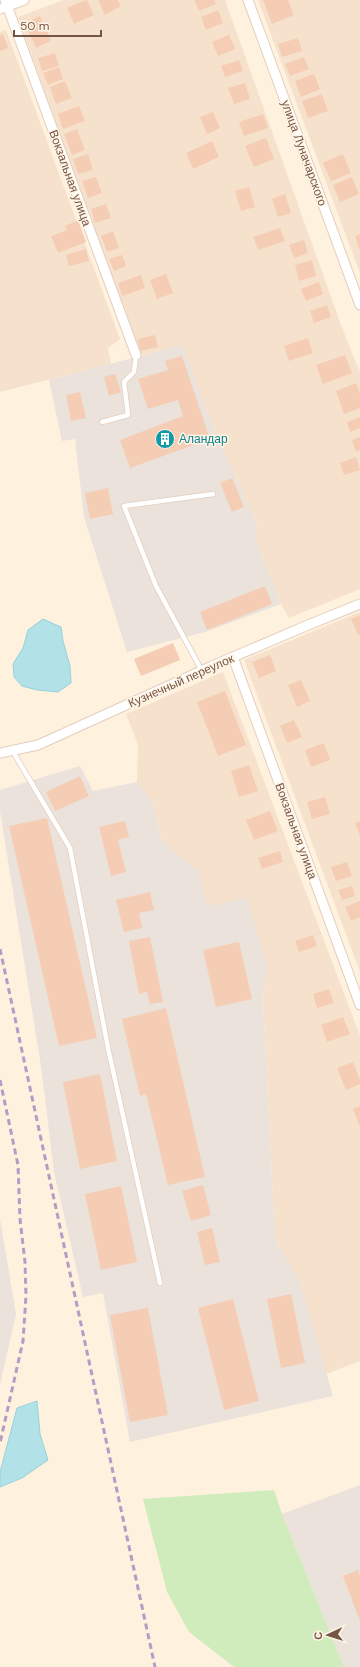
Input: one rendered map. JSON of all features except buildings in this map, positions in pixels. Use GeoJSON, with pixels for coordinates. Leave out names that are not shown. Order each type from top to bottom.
{"type":"FeatureCollection","features":[{"type":"Feature","properties":{"kind":"street"},"geometry":{"type":"LineString","coordinates":[[4,5],[24,0]]}},
{"type":"Feature","properties":{"kind":"street","name":"улица Луначарского"},"geometry":{"type":"LineString","coordinates":[[248,0],[360,305]]}},
{"type":"Feature","properties":{"kind":"street","name":"Вокзальная улица"},"geometry":{"type":"LineString","coordinates":[[4,5],[136,355]]}},
{"type":"Feature","properties":{"kind":"street","name":"Кузнечный переулок"},"geometry":{"type":"LineString","coordinates":[[0,753],[38,745],[233,657],[360,604]]}},
{"type":"Feature","properties":{"kind":"street","name":"Вокзальная улица"},"geometry":{"type":"LineString","coordinates":[[233,657],[360,1005]]}},
{"type":"Feature","properties":{"kind":"lane"},"geometry":{"type":"LineString","coordinates":[[102,422],[128,415],[124,382],[134,372],[136,355]]}},
{"type":"Feature","properties":{"kind":"lane"},"geometry":{"type":"LineString","coordinates":[[202,671],[156,586],[124,506],[213,494]]}},
{"type":"Feature","properties":{"kind":"lane"},"geometry":{"type":"LineString","coordinates":[[12,750],[70,848],[108,1048],[160,1283]]}},
{"type":"Feature","properties":{"kind":"shaded area"},"geometry":{"type":"Polygon","coordinates":[[[64,0],[225,0],[341,325],[360,372],[360,589],[289,618],[281,604],[255,537],[257,524],[215,431],[182,346],[139,356],[18,17],[64,0]]]}},
{"type":"Feature","properties":{"kind":"shaded area"},"geometry":{"type":"Polygon","coordinates":[[[258,0],[360,0],[360,273],[258,0]]]}},
{"type":"Feature","properties":{"kind":"shaded area"},"geometry":{"type":"Polygon","coordinates":[[[6,30],[120,339],[108,348],[111,364],[0,392],[0,32],[6,30]]]}},
{"type":"Feature","properties":{"kind":"shaded area"},"geometry":{"type":"Polygon","coordinates":[[[182,345],[215,431],[257,524],[255,537],[281,604],[205,632],[127,652],[84,517],[75,439],[62,441],[49,380],[182,345]]]}},
{"type":"Feature","properties":{"kind":"shaded area"},"geometry":{"type":"Polygon","coordinates":[[[360,612],[360,972],[244,660],[360,612]]]}},
{"type":"Feature","properties":{"kind":"shaded area"},"geometry":{"type":"Polygon","coordinates":[[[223,672],[360,1036],[360,1361],[326,1374],[300,1281],[275,1240],[263,999],[267,966],[207,907],[199,872],[162,841],[152,800],[137,782],[138,745],[126,714],[223,672]]]}},
{"type":"Feature","properties":{"kind":"shaded area"},"geometry":{"type":"Polygon","coordinates":[[[80,766],[93,791],[137,782],[152,800],[162,841],[199,872],[207,906],[247,898],[267,966],[263,999],[275,1240],[300,1281],[333,1396],[130,1442],[103,1293],[83,1297],[54,1172],[41,1066],[0,811],[0,790],[80,766]]]}},
{"type":"Feature","properties":{"kind":"shaded area"},"geometry":{"type":"Polygon","coordinates":[[[0,1219],[16,1314],[0,1385],[0,1219]]]}},
{"type":"Feature","properties":{"kind":"shaded area"},"geometry":{"type":"Polygon","coordinates":[[[360,1485],[360,1667],[344,1667],[282,1514],[360,1485]]]}},
{"type":"Feature","properties":{"kind":"green space"},"geometry":{"type":"Polygon","coordinates":[[[274,1490],[282,1514],[344,1667],[234,1667],[189,1632],[167,1592],[143,1499],[274,1490]]]}},
{"type":"Feature","properties":{"kind":"water"},"geometry":{"type":"Polygon","coordinates":[[[43,619],[61,627],[70,666],[71,683],[58,692],[37,690],[22,686],[14,677],[13,664],[23,648],[28,630],[43,619]]]}},
{"type":"Feature","properties":{"kind":"water"},"geometry":{"type":"Polygon","coordinates":[[[37,1401],[40,1434],[48,1460],[22,1478],[0,1487],[0,1472],[17,1408],[37,1401]]]}},
{"type":"Feature","properties":{"kind":"railway"},"geometry":{"type":"LineString","coordinates":[[0,949],[155,1667]]}},
{"type":"Feature","properties":{"kind":"railway"},"geometry":{"type":"LineString","coordinates":[[0,1080],[18,1165],[20,1219],[25,1262],[26,1296],[23,1341],[0,1443]]}},
{"type":"Feature","properties":{"kind":"place","name":"Аландар"},"geometry":{"type":"Point","coordinates":[165,439]}}]}
